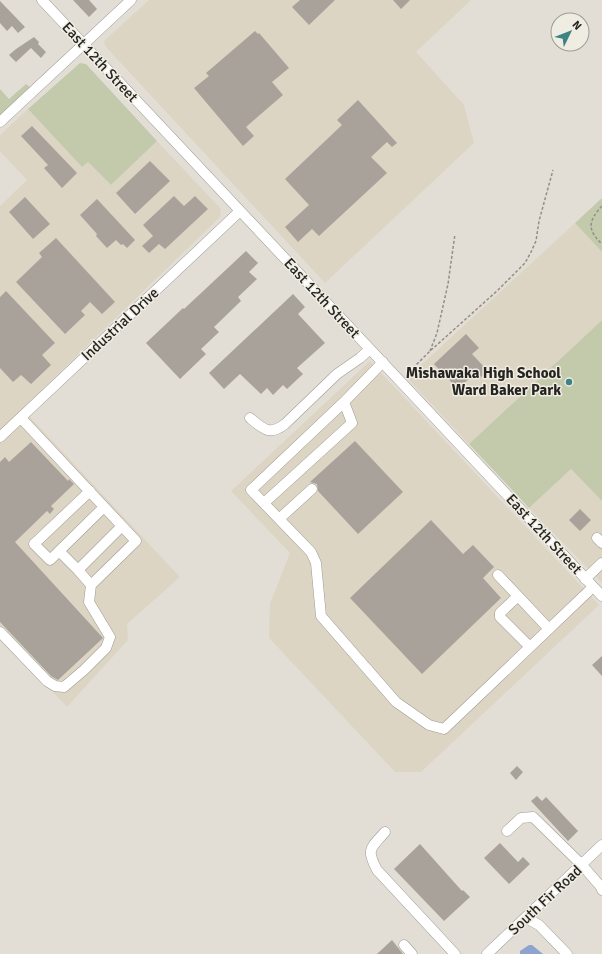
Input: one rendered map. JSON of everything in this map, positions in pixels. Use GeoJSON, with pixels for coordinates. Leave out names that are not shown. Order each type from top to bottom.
{"type":"FeatureCollection","features":[{"type":"Feature","properties":{"kind":"street","name":"East 12th Street"},"geometry":{"type":"LineString","coordinates":[[42,0],[602,596]]}},
{"type":"Feature","properties":{"kind":"street"},"geometry":{"type":"LineString","coordinates":[[0,122],[131,0]]}},
{"type":"Feature","properties":{"kind":"street","name":"Industrial Drive"},"geometry":{"type":"LineString","coordinates":[[0,437],[240,211]]}},
{"type":"Feature","properties":{"kind":"street"},"geometry":{"type":"LineString","coordinates":[[250,418],[267,430],[273,431],[279,429],[337,374],[370,349]]}},
{"type":"Feature","properties":{"kind":"street"},"geometry":{"type":"LineString","coordinates":[[383,362],[344,402],[251,490],[310,552],[316,563],[320,616],[396,702],[429,725],[444,729],[593,587]]}},
{"type":"Feature","properties":{"kind":"street"},"geometry":{"type":"LineString","coordinates":[[264,503],[352,423],[344,402]]}},
{"type":"Feature","properties":{"kind":"street"},"geometry":{"type":"LineString","coordinates":[[0,632],[47,682],[54,686],[64,688],[106,648],[110,638],[89,602],[91,585],[136,541],[21,418]]}},
{"type":"Feature","properties":{"kind":"street"},"geometry":{"type":"LineString","coordinates":[[279,519],[312,490]]}},
{"type":"Feature","properties":{"kind":"street"},"geometry":{"type":"LineString","coordinates":[[90,491],[34,544],[50,560],[104,507]]}},
{"type":"Feature","properties":{"kind":"street"},"geometry":{"type":"LineString","coordinates":[[78,570],[122,526]]}},
{"type":"Feature","properties":{"kind":"street"},"geometry":{"type":"LineString","coordinates":[[59,551],[91,585]]}},
{"type":"Feature","properties":{"kind":"street"},"geometry":{"type":"LineString","coordinates":[[585,578],[602,563]]}},
{"type":"Feature","properties":{"kind":"street"},"geometry":{"type":"LineString","coordinates":[[498,575],[549,629]]}},
{"type":"Feature","properties":{"kind":"street"},"geometry":{"type":"LineString","coordinates":[[518,596],[500,613],[500,616],[530,647]]}},
{"type":"Feature","properties":{"kind":"street"},"geometry":{"type":"LineString","coordinates":[[507,831],[521,818],[533,817],[582,864],[602,887],[602,890]]}},
{"type":"Feature","properties":{"kind":"street"},"geometry":{"type":"LineString","coordinates":[[385,832],[371,848],[370,857],[377,870],[455,954]]}},
{"type":"Feature","properties":{"kind":"street","name":"South Fir Road"},"geometry":{"type":"LineString","coordinates":[[487,954],[602,845]]}},
{"type":"Feature","properties":{"kind":"street"},"geometry":{"type":"LineString","coordinates":[[526,918],[539,925],[567,954]]}},
{"type":"Feature","properties":{"kind":"street"},"geometry":{"type":"LineString","coordinates":[[404,946],[412,954]]}},
{"type":"Feature","properties":{"kind":"path"},"geometry":{"type":"LineString","coordinates":[[401,381],[430,351],[497,291],[525,262],[536,241],[539,221],[553,170]]}},
{"type":"Feature","properties":{"kind":"path"},"geometry":{"type":"LineString","coordinates":[[602,206],[590,223],[592,232],[602,244]]}},
{"type":"Feature","properties":{"kind":"path"},"geometry":{"type":"LineString","coordinates":[[430,351],[437,333],[448,284],[455,234]]}},
{"type":"Feature","properties":{"kind":"shaded area"},"geometry":{"type":"Polygon","coordinates":[[[149,0],[471,0],[416,52],[464,105],[474,143],[325,283],[105,46],[104,41],[149,0]]]}},
{"type":"Feature","properties":{"kind":"shaded area"},"geometry":{"type":"Polygon","coordinates":[[[28,109],[82,167],[88,162],[111,185],[157,141],[221,209],[220,217],[0,430],[0,206],[27,180],[0,151],[0,135],[28,109]]]}},
{"type":"Feature","properties":{"kind":"shaded area"},"geometry":{"type":"Polygon","coordinates":[[[575,223],[602,252],[602,320],[469,444],[407,378],[575,223]]]}},
{"type":"Feature","properties":{"kind":"shaded area"},"geometry":{"type":"Polygon","coordinates":[[[370,361],[599,605],[421,772],[395,772],[269,638],[270,604],[290,553],[231,491],[370,361]]]}},
{"type":"Feature","properties":{"kind":"shaded area"},"geometry":{"type":"Polygon","coordinates":[[[29,416],[180,577],[127,624],[128,640],[67,707],[0,636],[0,443],[29,416]]]}},
{"type":"Feature","properties":{"kind":"shaded area"},"geometry":{"type":"Polygon","coordinates":[[[571,469],[602,501],[602,583],[529,508],[571,469]]]}},
{"type":"Feature","properties":{"kind":"green space"},"geometry":{"type":"Polygon","coordinates":[[[80,63],[86,64],[157,141],[111,185],[88,162],[82,167],[28,109],[80,63]]]}},
{"type":"Feature","properties":{"kind":"green space"},"geometry":{"type":"Polygon","coordinates":[[[26,84],[30,87],[0,115],[0,89],[9,99],[26,84]]]}},
{"type":"Feature","properties":{"kind":"green space"},"geometry":{"type":"Polygon","coordinates":[[[602,198],[602,252],[575,223],[602,198]]]}},
{"type":"Feature","properties":{"kind":"green space","name":"Mishawaka High School Ward Baker Park"},"geometry":{"type":"Polygon","coordinates":[[[602,320],[602,501],[571,469],[529,508],[469,444],[602,320]]]}},
{"type":"Feature","properties":{"kind":"water"},"geometry":{"type":"Polygon","coordinates":[[[529,945],[532,945],[543,954],[520,954],[520,951],[529,945]]]}},
{"type":"Feature","properties":{"kind":"building"},"geometry":{"type":"Polygon","coordinates":[[[73,0],[89,0],[97,9],[89,17],[73,0]]]}},
{"type":"Feature","properties":{"kind":"building"},"geometry":{"type":"Polygon","coordinates":[[[300,0],[335,0],[309,25],[292,7],[300,0]]]}},
{"type":"Feature","properties":{"kind":"building"},"geometry":{"type":"Polygon","coordinates":[[[393,0],[410,0],[401,9],[393,0]]]}},
{"type":"Feature","properties":{"kind":"building"},"geometry":{"type":"Polygon","coordinates":[[[0,1],[25,27],[18,33],[12,26],[7,31],[0,23],[0,1]]]}},
{"type":"Feature","properties":{"kind":"building"},"geometry":{"type":"Polygon","coordinates":[[[255,31],[258,34],[259,33],[289,68],[272,82],[283,95],[246,127],[254,136],[243,146],[194,88],[209,76],[206,73],[255,31]]]}},
{"type":"Feature","properties":{"kind":"building"},"geometry":{"type":"Polygon","coordinates":[[[34,37],[39,42],[38,44],[46,52],[41,58],[31,48],[16,62],[9,55],[16,49],[34,37]]]}},
{"type":"Feature","properties":{"kind":"building"},"geometry":{"type":"Polygon","coordinates":[[[358,100],[397,143],[392,147],[387,142],[371,157],[387,173],[319,236],[312,229],[298,242],[285,227],[309,205],[285,179],[342,125],[337,120],[358,100]]]}},
{"type":"Feature","properties":{"kind":"building"},"geometry":{"type":"Polygon","coordinates":[[[32,126],[77,173],[62,188],[44,168],[48,165],[21,136],[32,126]]]}},
{"type":"Feature","properties":{"kind":"building"},"geometry":{"type":"Polygon","coordinates":[[[150,161],[170,181],[135,214],[116,193],[150,161]]]}},
{"type":"Feature","properties":{"kind":"building"},"geometry":{"type":"Polygon","coordinates":[[[174,196],[184,206],[195,196],[208,209],[165,249],[159,244],[149,253],[142,246],[153,236],[143,225],[174,196]]]}},
{"type":"Feature","properties":{"kind":"building"},"geometry":{"type":"Polygon","coordinates":[[[25,197],[50,224],[33,239],[9,212],[25,197]]]}},
{"type":"Feature","properties":{"kind":"building"},"geometry":{"type":"Polygon","coordinates":[[[97,199],[135,240],[127,248],[116,240],[107,248],[80,215],[97,199]]]}},
{"type":"Feature","properties":{"kind":"building"},"geometry":{"type":"Polygon","coordinates":[[[56,238],[115,302],[102,314],[90,302],[81,311],[85,315],[65,334],[16,282],[42,257],[39,253],[56,238]]]}},
{"type":"Feature","properties":{"kind":"building"},"geometry":{"type":"Polygon","coordinates":[[[246,251],[258,263],[249,272],[257,279],[238,297],[241,301],[214,327],[219,332],[201,349],[206,354],[180,379],[146,343],[246,251]]]}},
{"type":"Feature","properties":{"kind":"building"},"geometry":{"type":"Polygon","coordinates":[[[6,291],[55,343],[42,355],[51,365],[31,384],[21,375],[13,382],[0,368],[0,297],[6,291]]]}},
{"type":"Feature","properties":{"kind":"building"},"geometry":{"type":"Polygon","coordinates":[[[293,294],[305,307],[298,314],[325,343],[297,368],[303,374],[287,389],[283,385],[273,395],[267,388],[261,394],[240,374],[224,389],[209,373],[293,294]]]}},
{"type":"Feature","properties":{"kind":"building"},"geometry":{"type":"Polygon","coordinates":[[[466,334],[479,348],[472,354],[488,371],[479,379],[474,374],[458,389],[434,364],[466,334]]]}},
{"type":"Feature","properties":{"kind":"building"},"geometry":{"type":"Polygon","coordinates":[[[355,441],[403,492],[358,534],[318,491],[317,484],[310,482],[355,441]]]}},
{"type":"Feature","properties":{"kind":"building"},"geometry":{"type":"Polygon","coordinates":[[[31,442],[68,481],[69,479],[74,484],[51,506],[54,509],[50,514],[47,511],[15,542],[103,638],[58,680],[51,676],[0,622],[0,462],[5,457],[9,462],[31,442]]]}},
{"type":"Feature","properties":{"kind":"building"},"geometry":{"type":"Polygon","coordinates":[[[580,509],[591,520],[580,531],[569,520],[580,509]]]}},
{"type":"Feature","properties":{"kind":"building"},"geometry":{"type":"Polygon","coordinates":[[[431,520],[463,554],[473,545],[494,567],[483,578],[501,598],[422,674],[350,598],[431,520]]]}},
{"type":"Feature","properties":{"kind":"building"},"geometry":{"type":"Polygon","coordinates":[[[602,656],[602,676],[592,665],[602,656]]]}},
{"type":"Feature","properties":{"kind":"building"},"geometry":{"type":"Polygon","coordinates":[[[517,766],[523,772],[516,780],[510,773],[517,766]]]}},
{"type":"Feature","properties":{"kind":"building"},"geometry":{"type":"Polygon","coordinates":[[[537,796],[542,801],[546,797],[578,831],[568,841],[531,801],[537,796]]]}},
{"type":"Feature","properties":{"kind":"building"},"geometry":{"type":"Polygon","coordinates":[[[500,843],[518,862],[523,857],[530,864],[509,884],[484,858],[500,843]]]}},
{"type":"Feature","properties":{"kind":"building"},"geometry":{"type":"Polygon","coordinates":[[[420,844],[462,891],[463,890],[470,897],[444,921],[394,869],[420,844]]]}},
{"type":"Feature","properties":{"kind":"building"},"geometry":{"type":"Polygon","coordinates":[[[392,940],[403,954],[377,954],[392,940]]]}},
{"type":"Feature","properties":{"kind":"place","name":"Mishawaka High School Ward Baker Park"},"geometry":{"type":"Point","coordinates":[569,382]}}]}
